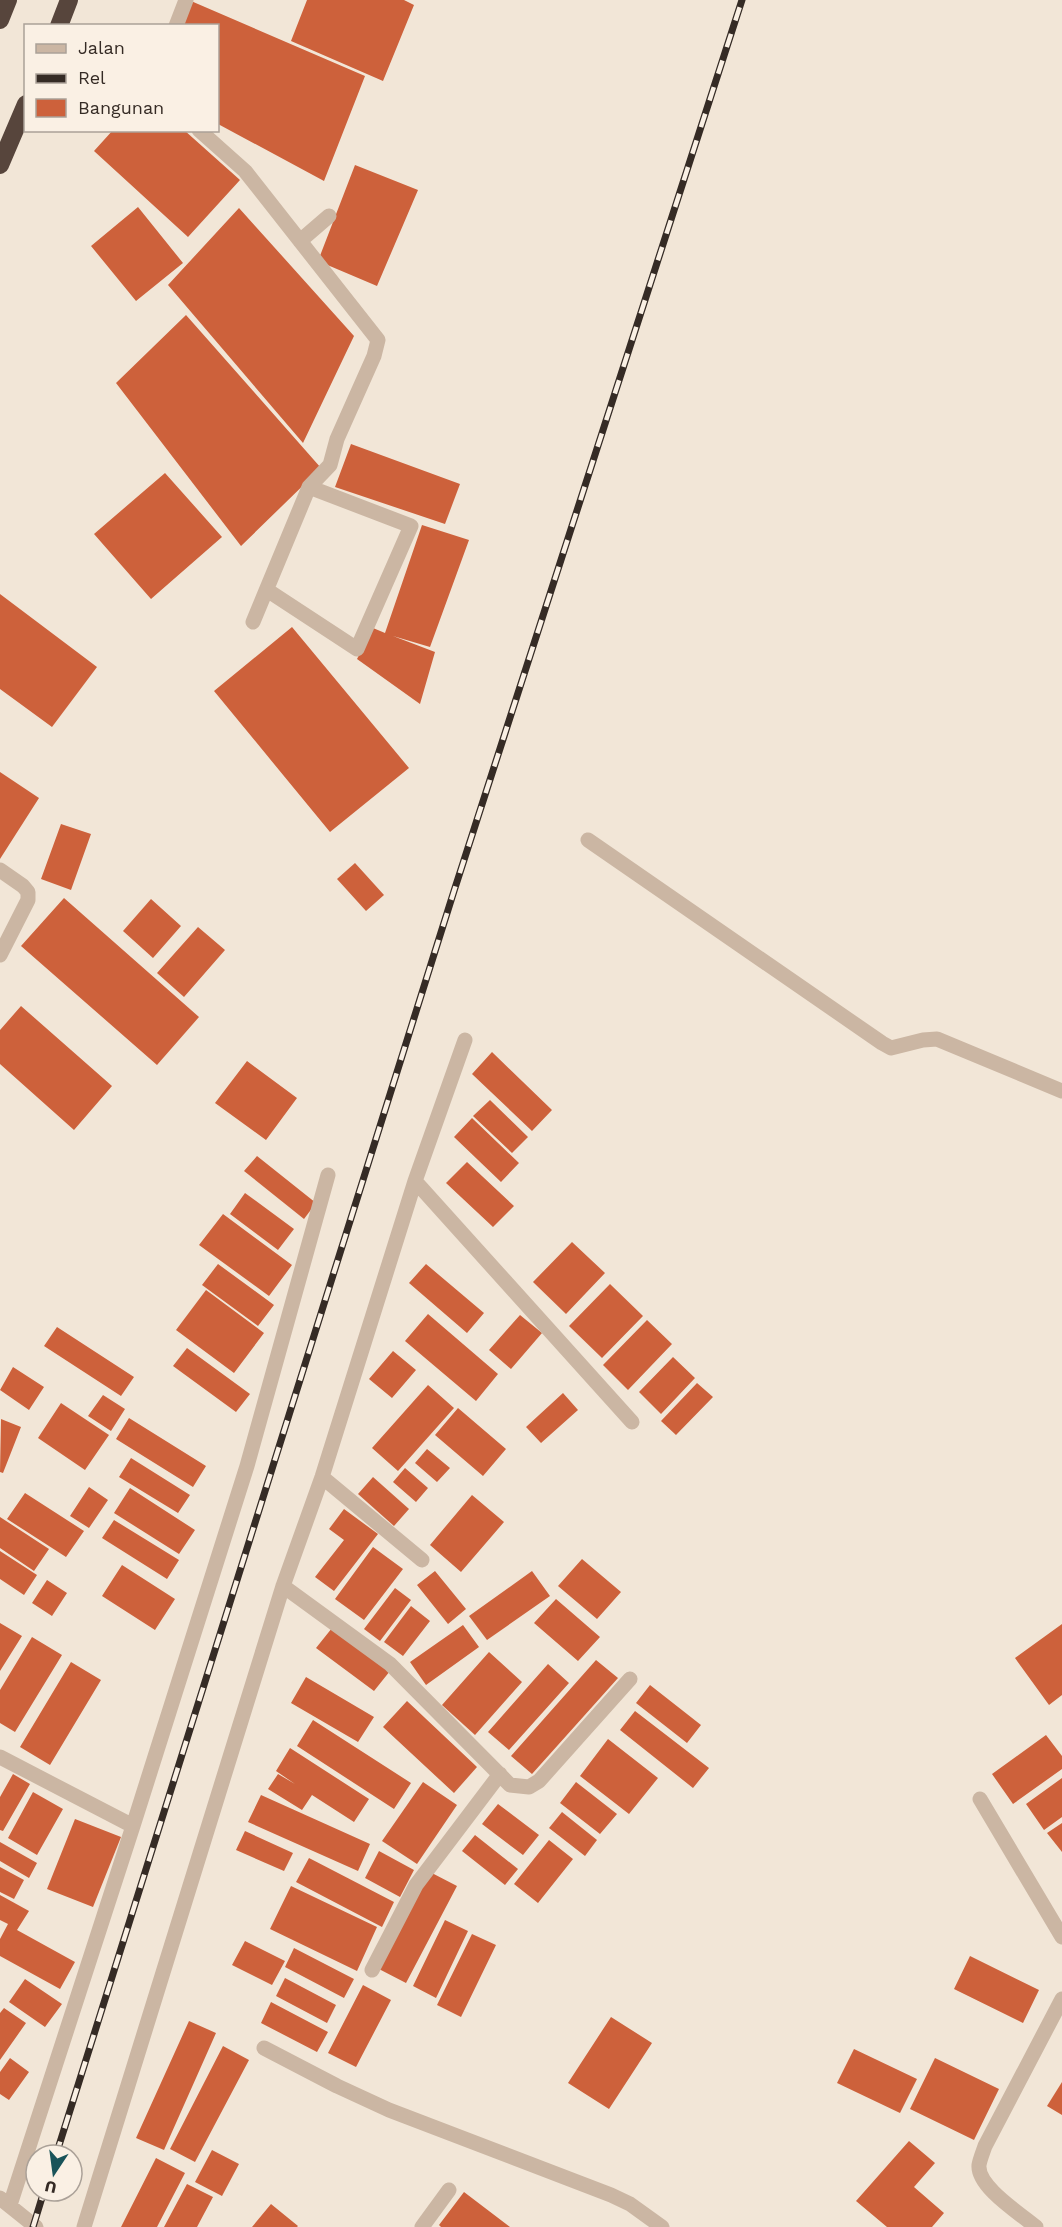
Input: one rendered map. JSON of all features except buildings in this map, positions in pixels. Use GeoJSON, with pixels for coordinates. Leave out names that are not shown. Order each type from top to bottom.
{"type":"FeatureCollection","features":[{"type":"Feature","properties":{"kind":"highway"},"geometry":{"type":"LineString","coordinates":[[0,20],[8,0]]}},
{"type":"Feature","properties":{"kind":"highway"},"geometry":{"type":"LineString","coordinates":[[64,24],[69,0]]}},
{"type":"Feature","properties":{"kind":"highway"},"geometry":{"type":"LineString","coordinates":[[0,165],[24,109]]}},
{"type":"Feature","properties":{"kind":"street"},"geometry":{"type":"LineString","coordinates":[[177,24],[186,0]]}},
{"type":"Feature","properties":{"kind":"street"},"geometry":{"type":"LineString","coordinates":[[201,132],[245,171],[378,340],[374,356],[337,439],[330,465],[309,487],[254,622]]}},
{"type":"Feature","properties":{"kind":"street"},"geometry":{"type":"LineString","coordinates":[[300,241],[329,216]]}},
{"type":"Feature","properties":{"kind":"street"},"geometry":{"type":"LineString","coordinates":[[267,590],[357,649],[411,526],[309,487]]}},
{"type":"Feature","properties":{"kind":"street"},"geometry":{"type":"LineString","coordinates":[[588,840],[891,1048],[923,1040],[937,1040],[1062,1090]]}},
{"type":"Feature","properties":{"kind":"street"},"geometry":{"type":"LineString","coordinates":[[0,870],[23,885],[28,892],[28,900],[0,955]]}},
{"type":"Feature","properties":{"kind":"street"},"geometry":{"type":"LineString","coordinates":[[84,2227],[283,1586],[321,1477],[415,1181],[465,1040]]}},
{"type":"Feature","properties":{"kind":"street"},"geometry":{"type":"LineString","coordinates":[[36,2227],[5,2201],[133,1826],[247,1466],[328,1175]]}},
{"type":"Feature","properties":{"kind":"street"},"geometry":{"type":"LineString","coordinates":[[415,1181],[632,1422]]}},
{"type":"Feature","properties":{"kind":"street"},"geometry":{"type":"LineString","coordinates":[[321,1477],[422,1560]]}},
{"type":"Feature","properties":{"kind":"street"},"geometry":{"type":"LineString","coordinates":[[283,1586],[390,1664],[510,1785],[529,1787],[539,1781],[630,1679]]}},
{"type":"Feature","properties":{"kind":"street"},"geometry":{"type":"LineString","coordinates":[[0,1757],[133,1826]]}},
{"type":"Feature","properties":{"kind":"street"},"geometry":{"type":"LineString","coordinates":[[372,1970],[416,1885],[500,1774]]}},
{"type":"Feature","properties":{"kind":"street"},"geometry":{"type":"LineString","coordinates":[[980,1798],[1062,1937]]}},
{"type":"Feature","properties":{"kind":"street"},"geometry":{"type":"LineString","coordinates":[[1036,2227],[988,2187],[981,2178],[979,2166],[985,2146],[1062,1999]]}},
{"type":"Feature","properties":{"kind":"street"},"geometry":{"type":"LineString","coordinates":[[264,2048],[389,2110],[611,2195],[630,2204],[662,2227]]}},
{"type":"Feature","properties":{"kind":"street"},"geometry":{"type":"LineString","coordinates":[[422,2227],[448,2190]]}},
{"type":"Feature","properties":{"kind":"railway"},"geometry":{"type":"LineString","coordinates":[[60,2143],[454,891],[742,0]]}},
{"type":"Feature","properties":{"kind":"railway"},"geometry":{"type":"LineString","coordinates":[[33,2227],[40,2203]]}}]}
